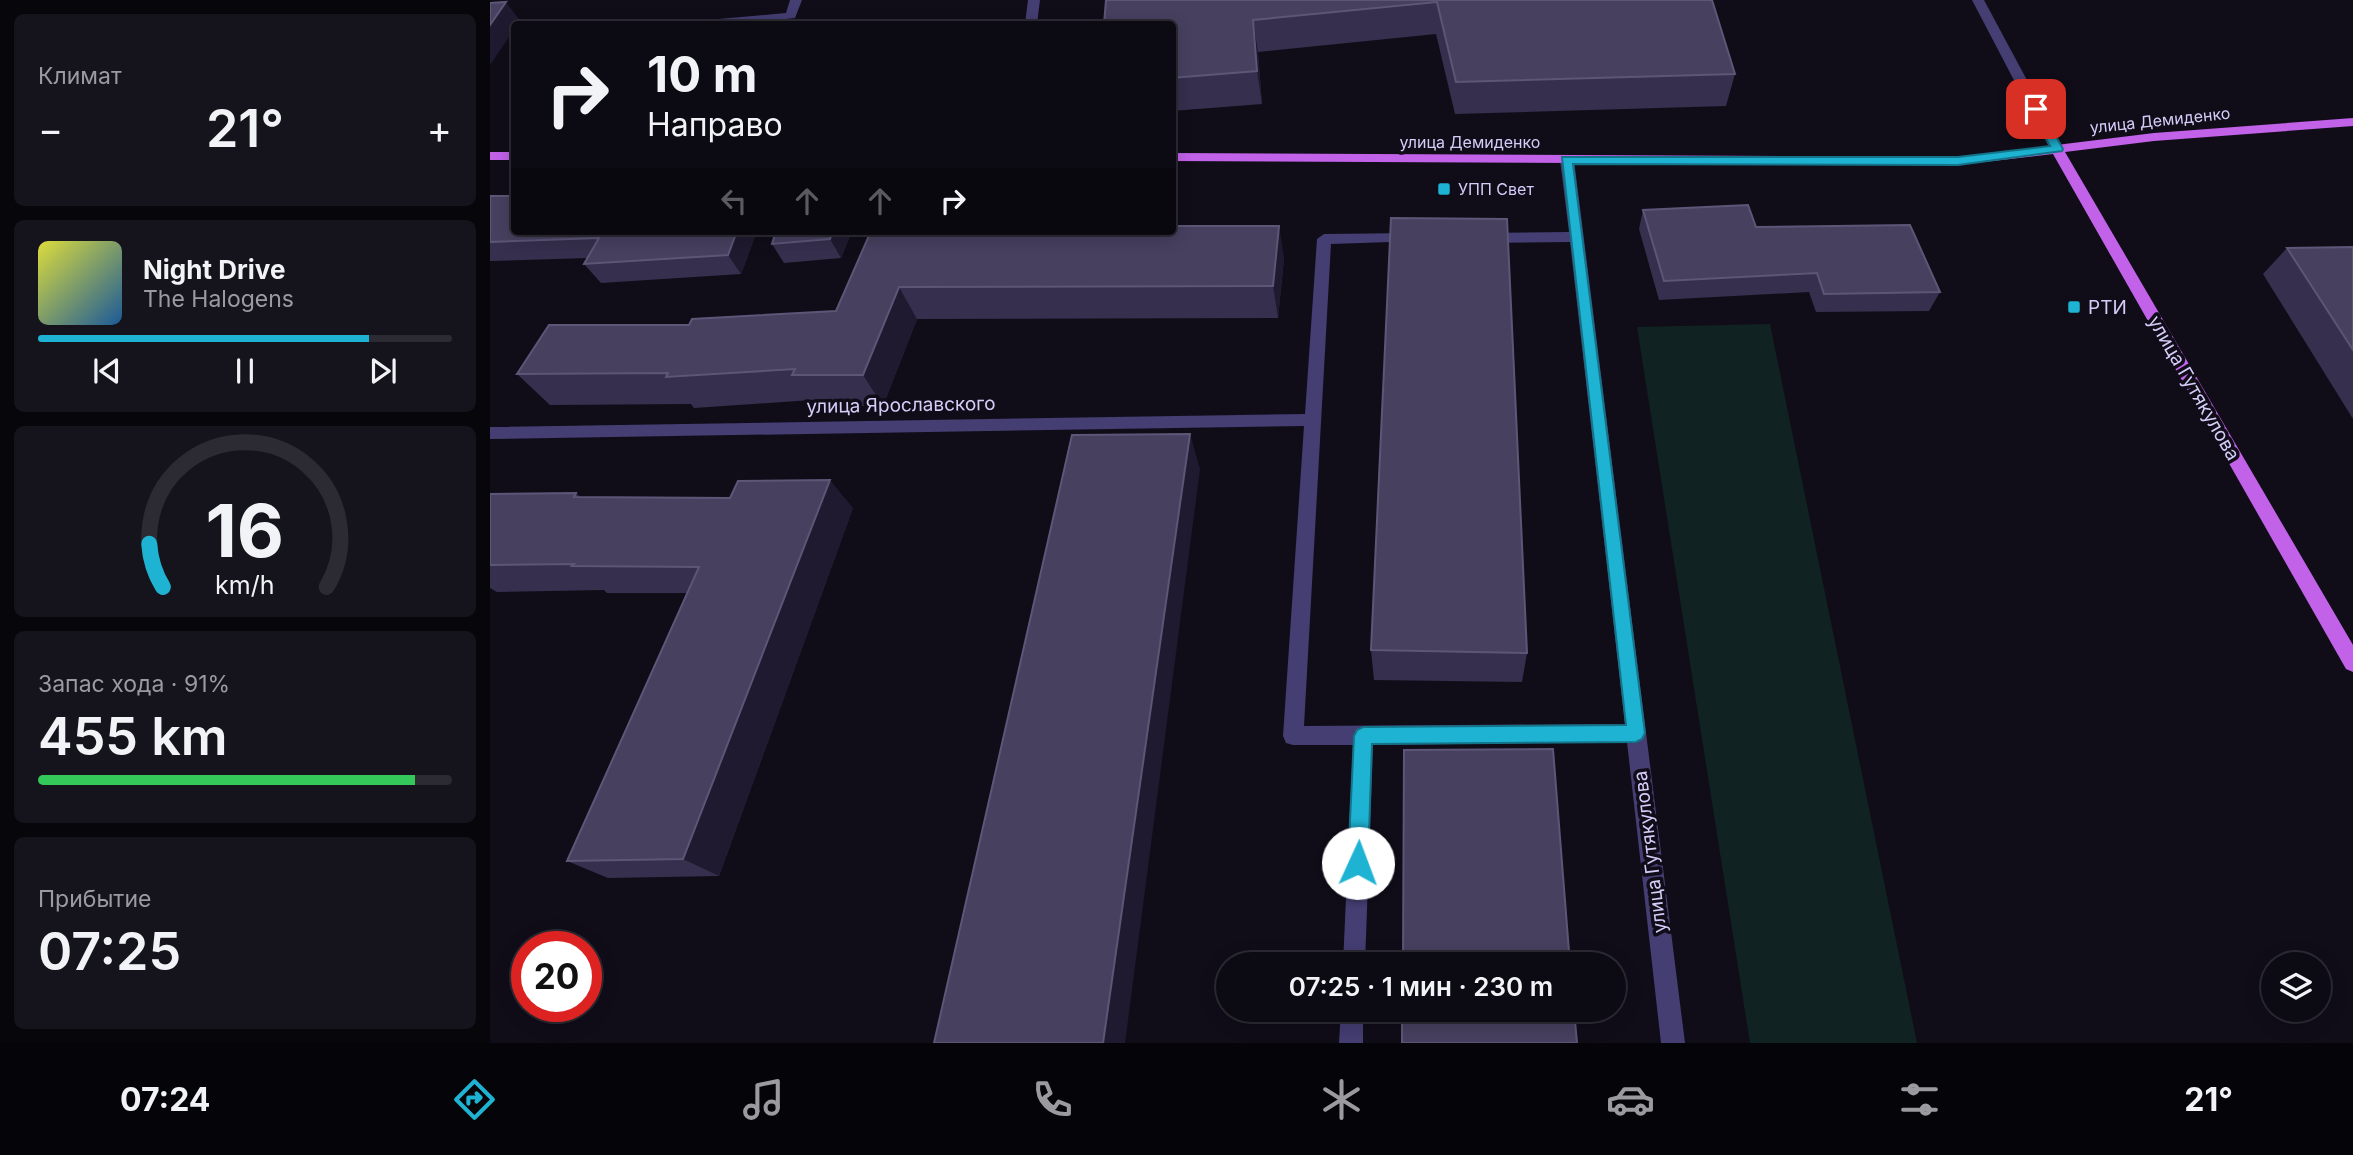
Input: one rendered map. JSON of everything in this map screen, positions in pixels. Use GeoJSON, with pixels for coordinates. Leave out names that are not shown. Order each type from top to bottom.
{"type":"FeatureCollection","features":[{"type":"Feature","properties":{"kind":"main road","name":"улица Демиденко"},"geometry":{"type":"LineString","coordinates":[[1176,157],[1958,161],[2227,130],[2353,122]]}},
{"type":"Feature","properties":{"kind":"main road","name":"улица Гутякулова"},"geometry":{"type":"LineString","coordinates":[[2057,149],[2353,663]]}},
{"type":"Feature","properties":{"kind":"main road"},"geometry":{"type":"LineString","coordinates":[[490,156],[511,156]]}},
{"type":"Feature","properties":{"kind":"street"},"geometry":{"type":"LineString","coordinates":[[738,21],[790,16],[796,0]]}},
{"type":"Feature","properties":{"kind":"street"},"geometry":{"type":"LineString","coordinates":[[1031,21],[1034,0]]}},
{"type":"Feature","properties":{"kind":"street","name":"улица Гутякулова"},"geometry":{"type":"LineString","coordinates":[[1978,0],[2057,149]]}},
{"type":"Feature","properties":{"kind":"street","name":"улица Гутякулова"},"geometry":{"type":"LineString","coordinates":[[1566,160],[1673,1043]]}},
{"type":"Feature","properties":{"kind":"street"},"geometry":{"type":"LineString","coordinates":[[1464,238],[1576,237]]}},
{"type":"Feature","properties":{"kind":"street"},"geometry":{"type":"LineString","coordinates":[[1436,238],[1324,239],[1293,736],[1636,733]]}},
{"type":"Feature","properties":{"kind":"street","name":"улица Ярославского"},"geometry":{"type":"LineString","coordinates":[[490,433],[1312,420]]}},
{"type":"Feature","properties":{"kind":"street"},"geometry":{"type":"LineString","coordinates":[[1354,952],[1363,736]]}},
{"type":"Feature","properties":{"kind":"street"},"geometry":{"type":"LineString","coordinates":[[1351,1043],[1352,1022]]}},
{"type":"Feature","properties":{"kind":"shaded area"},"geometry":{"type":"Polygon","coordinates":[[[1770,324],[1917,1043],[1750,1043],[1637,327],[1770,324]]]}},
{"type":"Feature","properties":{"kind":"building"},"geometry":{"type":"Polygon","coordinates":[[[1106,0],[1712,0],[1735,74],[1456,82],[1437,2],[1253,20],[1257,71],[1176,78],[1176,21],[1104,21],[1106,0]]]}},
{"type":"Feature","properties":{"kind":"building"},"geometry":{"type":"Polygon","coordinates":[[[506,2],[490,25],[490,3],[506,2]]]}},
{"type":"Feature","properties":{"kind":"building"},"geometry":{"type":"Polygon","coordinates":[[[490,196],[511,196],[511,235],[736,235],[728,255],[584,264],[599,238],[490,242],[490,196]]]}},
{"type":"Feature","properties":{"kind":"building"},"geometry":{"type":"Polygon","coordinates":[[[1748,205],[1756,227],[1910,225],[1940,292],[1824,294],[1817,273],[1664,281],[1643,210],[1748,205]]]}},
{"type":"Feature","properties":{"kind":"building"},"geometry":{"type":"Polygon","coordinates":[[[1391,218],[1507,219],[1527,653],[1371,650],[1391,218]]]}},
{"type":"Feature","properties":{"kind":"building"},"geometry":{"type":"Polygon","coordinates":[[[1176,226],[1279,226],[1273,286],[899,287],[863,375],[792,375],[795,369],[666,377],[668,373],[517,374],[549,325],[689,325],[692,319],[836,311],[869,235],[1176,235],[1176,226]]]}},
{"type":"Feature","properties":{"kind":"building"},"geometry":{"type":"Polygon","coordinates":[[[775,235],[832,235],[830,239],[772,244],[775,235]]]}},
{"type":"Feature","properties":{"kind":"building"},"geometry":{"type":"Polygon","coordinates":[[[2353,247],[2353,350],[2287,248],[2353,247]]]}},
{"type":"Feature","properties":{"kind":"building"},"geometry":{"type":"Polygon","coordinates":[[[1190,434],[1103,1043],[934,1043],[1072,435],[1190,434]]]}},
{"type":"Feature","properties":{"kind":"building"},"geometry":{"type":"Polygon","coordinates":[[[830,480],[683,859],[567,861],[699,567],[490,565],[490,494],[576,493],[574,497],[730,498],[738,481],[830,480]]]}},
{"type":"Feature","properties":{"kind":"building"},"geometry":{"type":"Polygon","coordinates":[[[1553,749],[1569,952],[1403,952],[1404,750],[1553,749]]]}},
{"type":"Feature","properties":{"kind":"building"},"geometry":{"type":"Polygon","coordinates":[[[1402,1022],[1575,1022],[1577,1043],[1402,1043],[1402,1022]]]}},
{"type":"Feature","properties":{"kind":"place","name":"УПП Свет"},"geometry":{"type":"Point","coordinates":[1444,189]}},
{"type":"Feature","properties":{"kind":"place","name":"РТИ"},"geometry":{"type":"Point","coordinates":[2074,307]}},
{"type":"Feature","properties":{"kind":"route"},"geometry":{"type":"LineString","coordinates":[[1358,863],[1363,736],[1636,733],[1566,160],[1958,161],[2057,149],[2036,109]]}}]}
